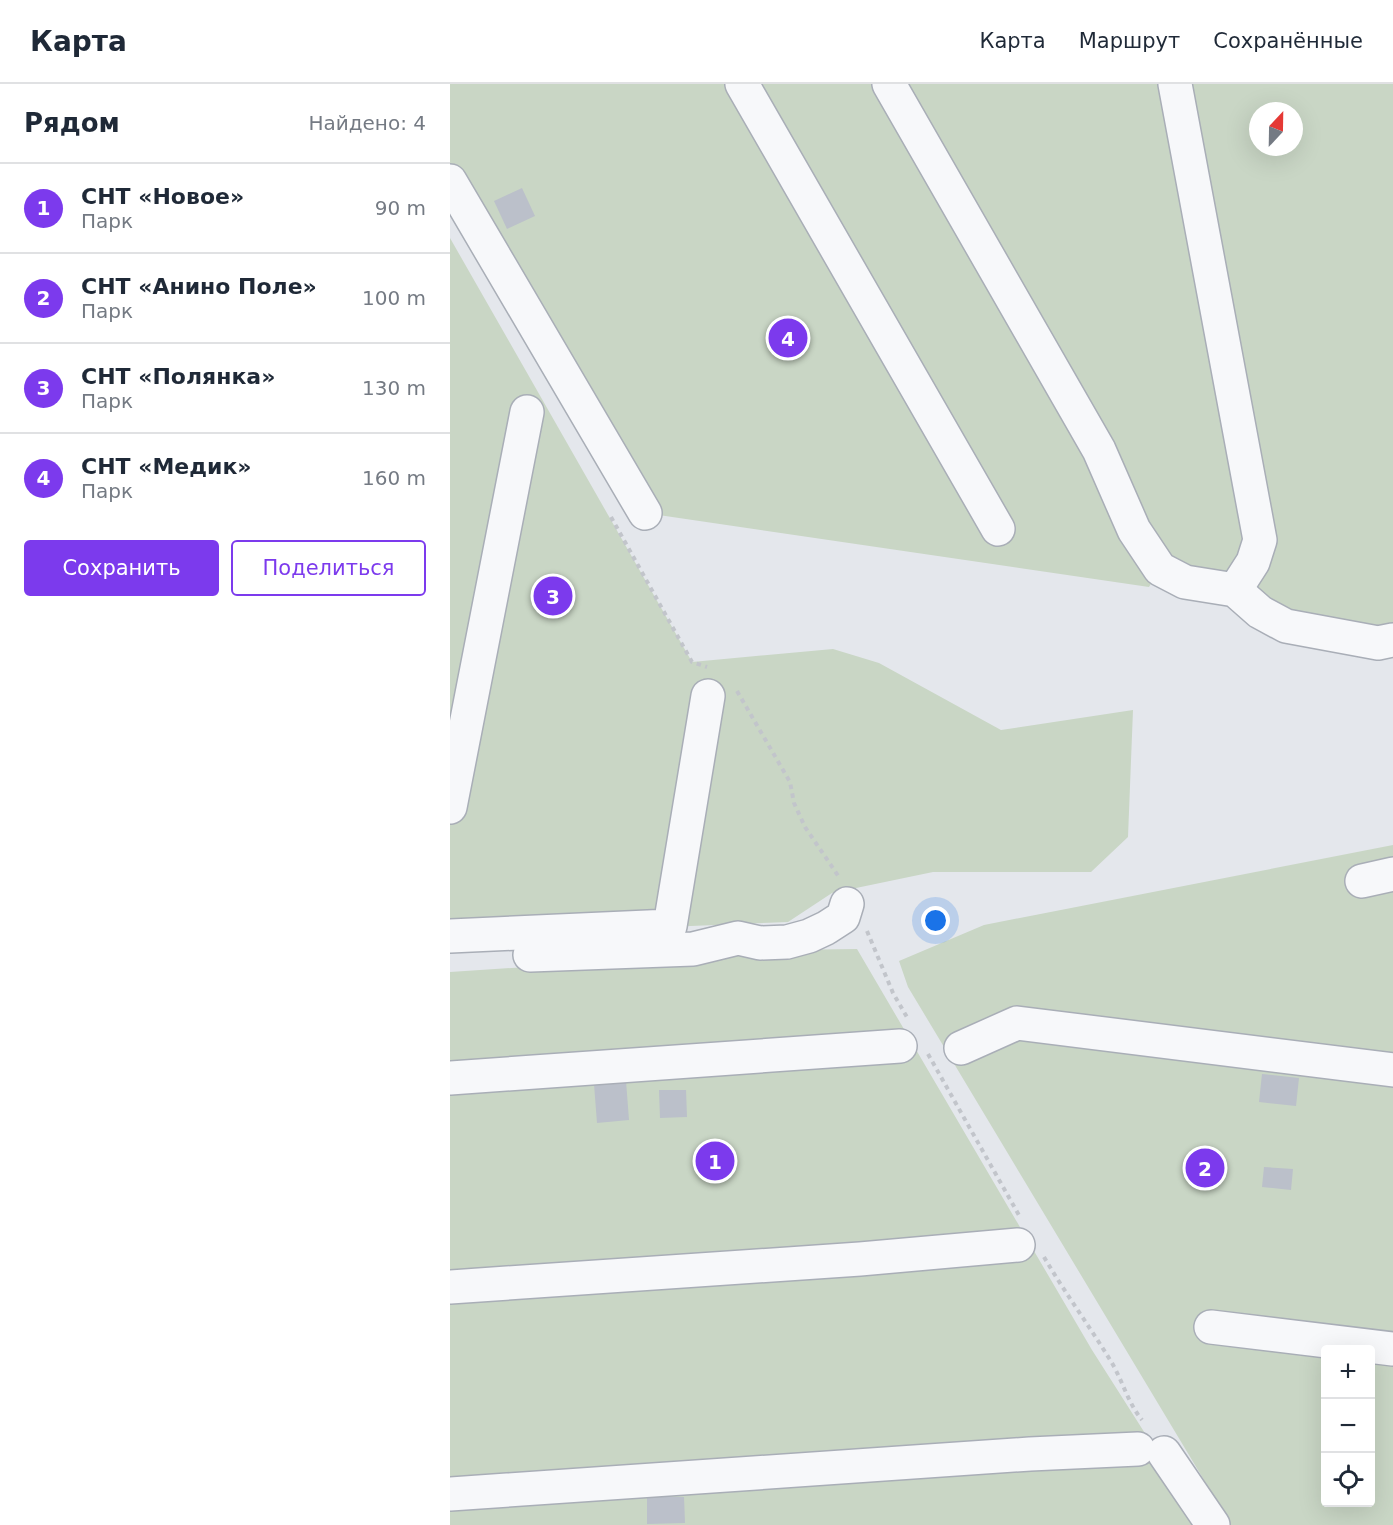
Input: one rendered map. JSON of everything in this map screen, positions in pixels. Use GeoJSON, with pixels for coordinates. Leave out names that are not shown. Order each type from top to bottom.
{"type":"FeatureCollection","features":[{"type":"Feature","properties":{"kind":"street"},"geometry":{"type":"LineString","coordinates":[[742,84],[998,529]]}},
{"type":"Feature","properties":{"kind":"street"},"geometry":{"type":"LineString","coordinates":[[889,84],[1099,450],[1134,530],[1160,569],[1185,582],[1235,590],[1260,612],[1286,626],[1378,643],[1393,640]]}},
{"type":"Feature","properties":{"kind":"street"},"geometry":{"type":"LineString","coordinates":[[1175,84],[1260,540],[1253,562],[1235,590]]}},
{"type":"Feature","properties":{"kind":"street"},"geometry":{"type":"LineString","coordinates":[[450,181],[645,513]]}},
{"type":"Feature","properties":{"kind":"street"},"geometry":{"type":"LineString","coordinates":[[450,807],[527,412]]}},
{"type":"Feature","properties":{"kind":"street"},"geometry":{"type":"LineString","coordinates":[[450,936],[670,926],[708,696]]}},
{"type":"Feature","properties":{"kind":"street"},"geometry":{"type":"LineString","coordinates":[[1362,881],[1393,874]]}},
{"type":"Feature","properties":{"kind":"street"},"geometry":{"type":"LineString","coordinates":[[450,958],[693,949],[738,938],[760,943],[787,942],[826,928],[843,917],[847,904]]}},
{"type":"Feature","properties":{"kind":"street"},"geometry":{"type":"LineString","coordinates":[[961,1048],[1017,1023],[1393,1070]]}},
{"type":"Feature","properties":{"kind":"street"},"geometry":{"type":"LineString","coordinates":[[450,1077],[900,1046]]}},
{"type":"Feature","properties":{"kind":"street"},"geometry":{"type":"LineString","coordinates":[[450,1287],[860,1259],[1018,1245]]}},
{"type":"Feature","properties":{"kind":"street"},"geometry":{"type":"LineString","coordinates":[[1211,1327],[1393,1349]]}},
{"type":"Feature","properties":{"kind":"street"},"geometry":{"type":"LineString","coordinates":[[450,1494],[1030,1454],[1151,1451],[1213,1525]]}},
{"type":"Feature","properties":{"kind":"path"},"geometry":{"type":"LineString","coordinates":[[626,544],[692,662]]}},
{"type":"Feature","properties":{"kind":"green space"},"geometry":{"type":"Polygon","coordinates":[[[450,84],[1393,84],[1393,640],[1378,643],[1160,569],[1149,587],[645,513],[450,181],[450,84]]]}},
{"type":"Feature","properties":{"kind":"green space"},"geometry":{"type":"Polygon","coordinates":[[[450,238],[692,662],[833,649],[879,663],[1001,730],[1133,710],[1128,837],[1091,872],[933,872],[832,893],[788,922],[450,936],[450,238]]]}},
{"type":"Feature","properties":{"kind":"green space"},"geometry":{"type":"Polygon","coordinates":[[[1393,845],[1393,1525],[1231,1525],[908,987],[899,961],[984,925],[1393,845]]]}},
{"type":"Feature","properties":{"kind":"green space"},"geometry":{"type":"Polygon","coordinates":[[[857,949],[1092,1350],[1148,1438],[1196,1525],[450,1525],[450,972],[780,950],[857,949]]]}},
{"type":"Feature","properties":{"kind":"building"},"geometry":{"type":"Polygon","coordinates":[[[522,188],[535,216],[507,229],[494,201],[522,188]]]}},
{"type":"Feature","properties":{"kind":"building"},"geometry":{"type":"Polygon","coordinates":[[[1262,1074],[1299,1078],[1296,1106],[1259,1102],[1262,1074]]]}},
{"type":"Feature","properties":{"kind":"building"},"geometry":{"type":"Polygon","coordinates":[[[626,1081],[629,1120],[597,1123],[594,1084],[626,1081]]]}},
{"type":"Feature","properties":{"kind":"building"},"geometry":{"type":"Polygon","coordinates":[[[659,1090],[686,1090],[687,1117],[660,1118],[659,1090]]]}},
{"type":"Feature","properties":{"kind":"building"},"geometry":{"type":"Polygon","coordinates":[[[1264,1167],[1293,1169],[1291,1190],[1262,1187],[1264,1167]]]}},
{"type":"Feature","properties":{"kind":"building"},"geometry":{"type":"Polygon","coordinates":[[[647,1497],[684,1497],[685,1523],[647,1524],[647,1497]]]}},
{"type":"Feature","properties":{"kind":"place","name":"СНТ «Медик»"},"geometry":{"type":"Point","coordinates":[788,338]}},
{"type":"Feature","properties":{"kind":"place","name":"СНТ «Полянка»"},"geometry":{"type":"Point","coordinates":[553,596]}},
{"type":"Feature","properties":{"kind":"place","name":"СНТ «Новое»"},"geometry":{"type":"Point","coordinates":[715,1161]}},
{"type":"Feature","properties":{"kind":"place","name":"СНТ «Анино Поле»"},"geometry":{"type":"Point","coordinates":[1205,1168]}}]}
